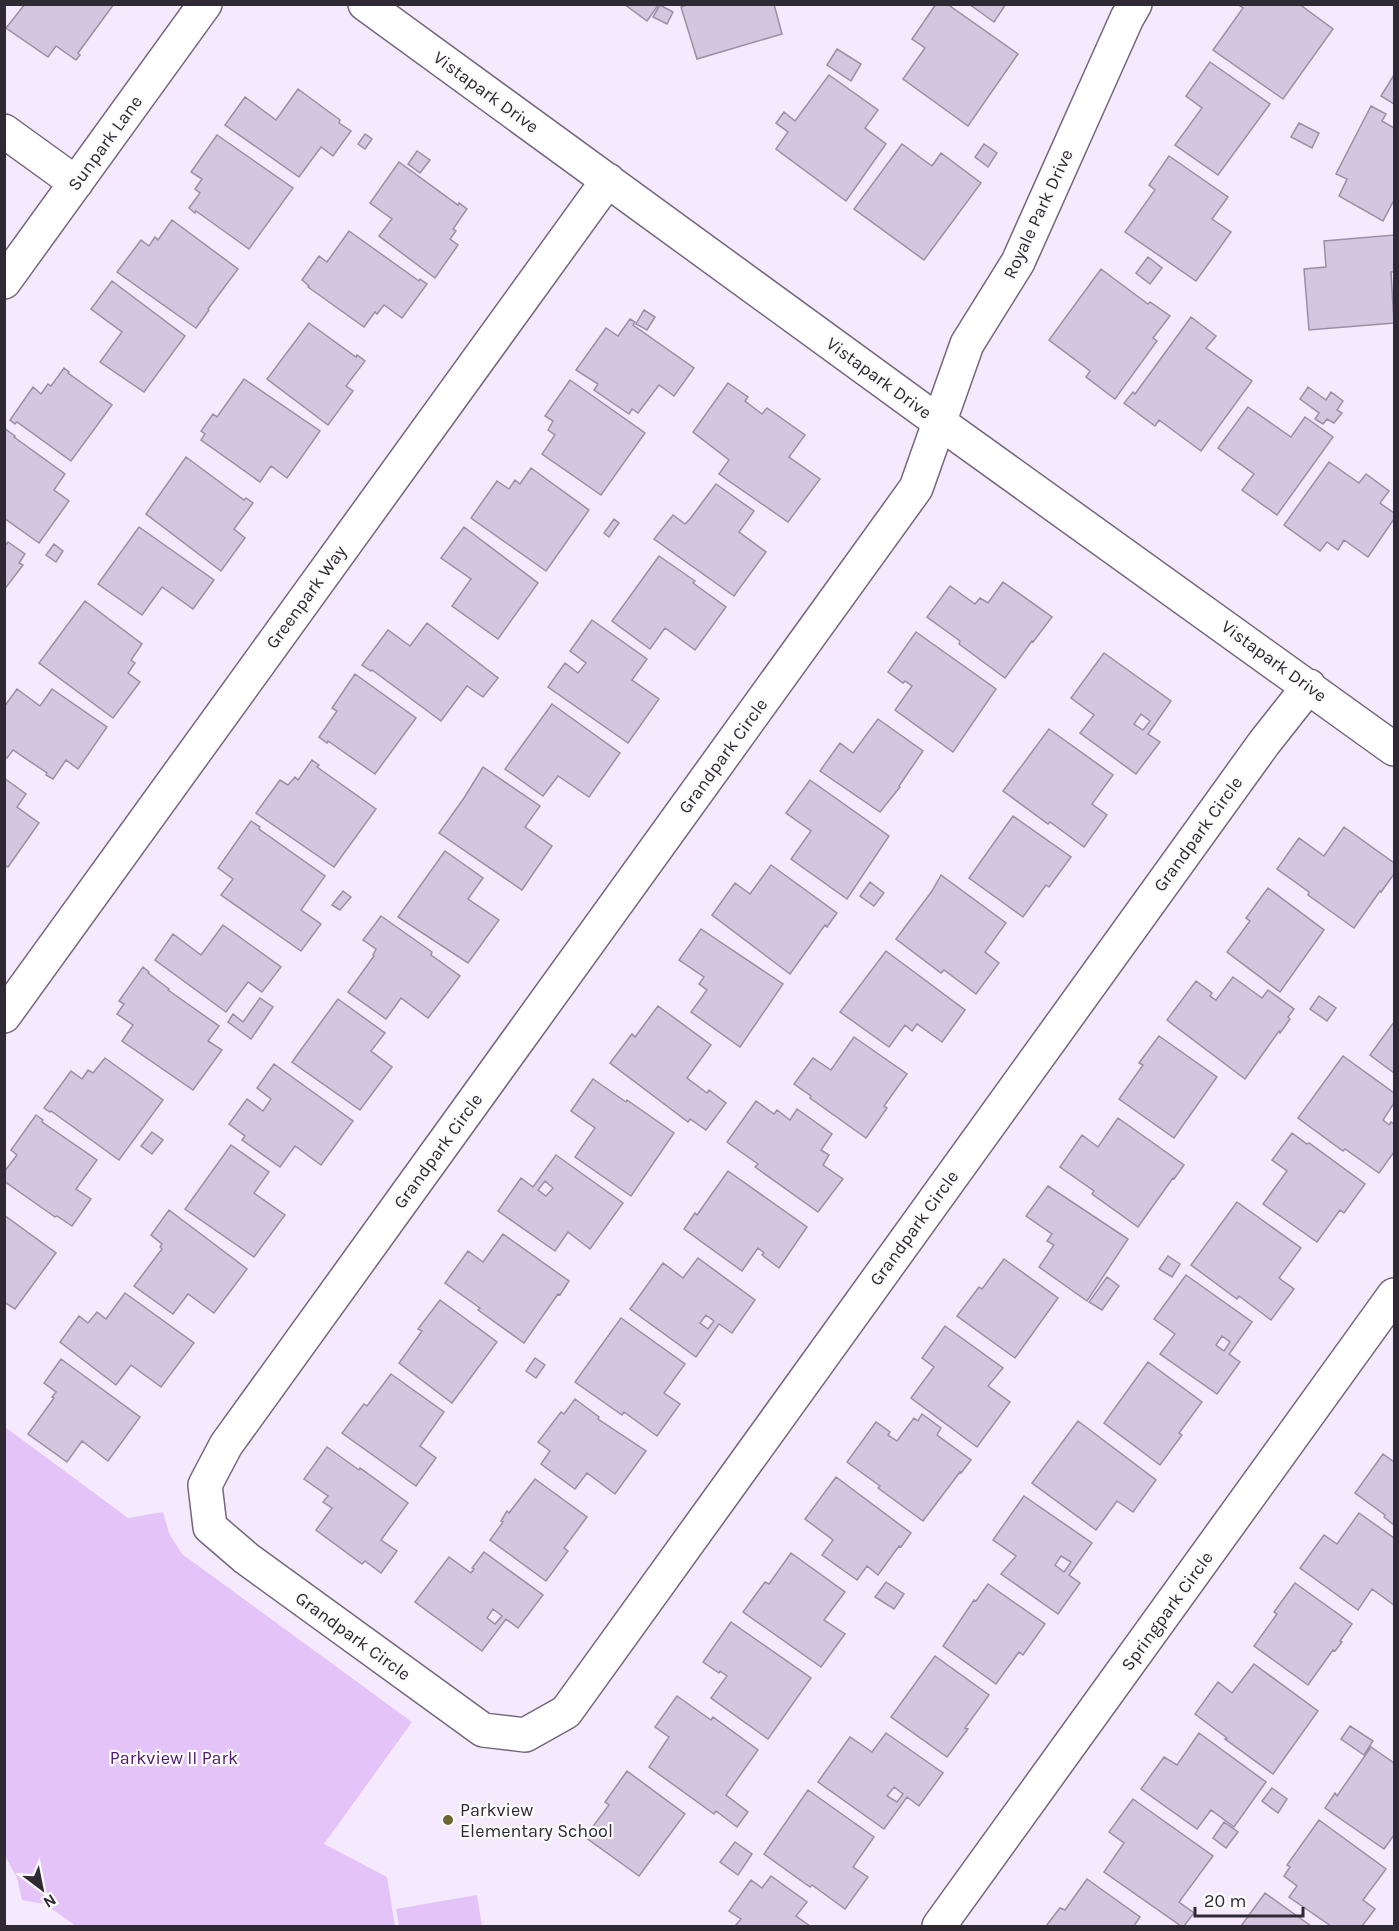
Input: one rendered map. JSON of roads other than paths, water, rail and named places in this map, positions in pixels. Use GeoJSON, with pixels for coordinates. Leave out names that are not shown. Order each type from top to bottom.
{"type":"FeatureCollection","features":[{"type":"Feature","properties":{"kind":"street","name":"Sunpark Lane"},"geometry":{"type":"LineString","coordinates":[[4,282],[206,4]]}},
{"type":"Feature","properties":{"kind":"street","name":"Vistapark Drive"},"geometry":{"type":"LineString","coordinates":[[365,4],[939,422],[1395,749]]}},
{"type":"Feature","properties":{"kind":"street","name":"Royale Park Drive"},"geometry":{"type":"LineString","coordinates":[[939,422],[967,344],[1018,262],[1135,4]]}},
{"type":"Feature","properties":{"kind":"street"},"geometry":{"type":"LineString","coordinates":[[4,131],[76,183]]}},
{"type":"Feature","properties":{"kind":"street","name":"Greenpark Way"},"geometry":{"type":"LineString","coordinates":[[4,1016],[608,180]]}},
{"type":"Feature","properties":{"kind":"street","name":"Grandpark Circle"},"geometry":{"type":"LineString","coordinates":[[939,422],[916,488],[226,1445],[205,1485],[210,1527],[246,1558],[483,1730],[525,1735],[566,1712],[1264,743],[1309,686]]}},
{"type":"Feature","properties":{"kind":"street","name":"Springpark Circle"},"geometry":{"type":"LineString","coordinates":[[939,1926],[1395,1295]]}},
{"type":"Feature","properties":{"kind":"place","name":"Parkview Elementary School"},"geometry":{"type":"Point","coordinates":[448,1820]}},
{"type":"Feature","properties":{"kind":"park label","name":"Parkview II Park"},"geometry":{"type":"Point","coordinates":[174,1758]}}]}
